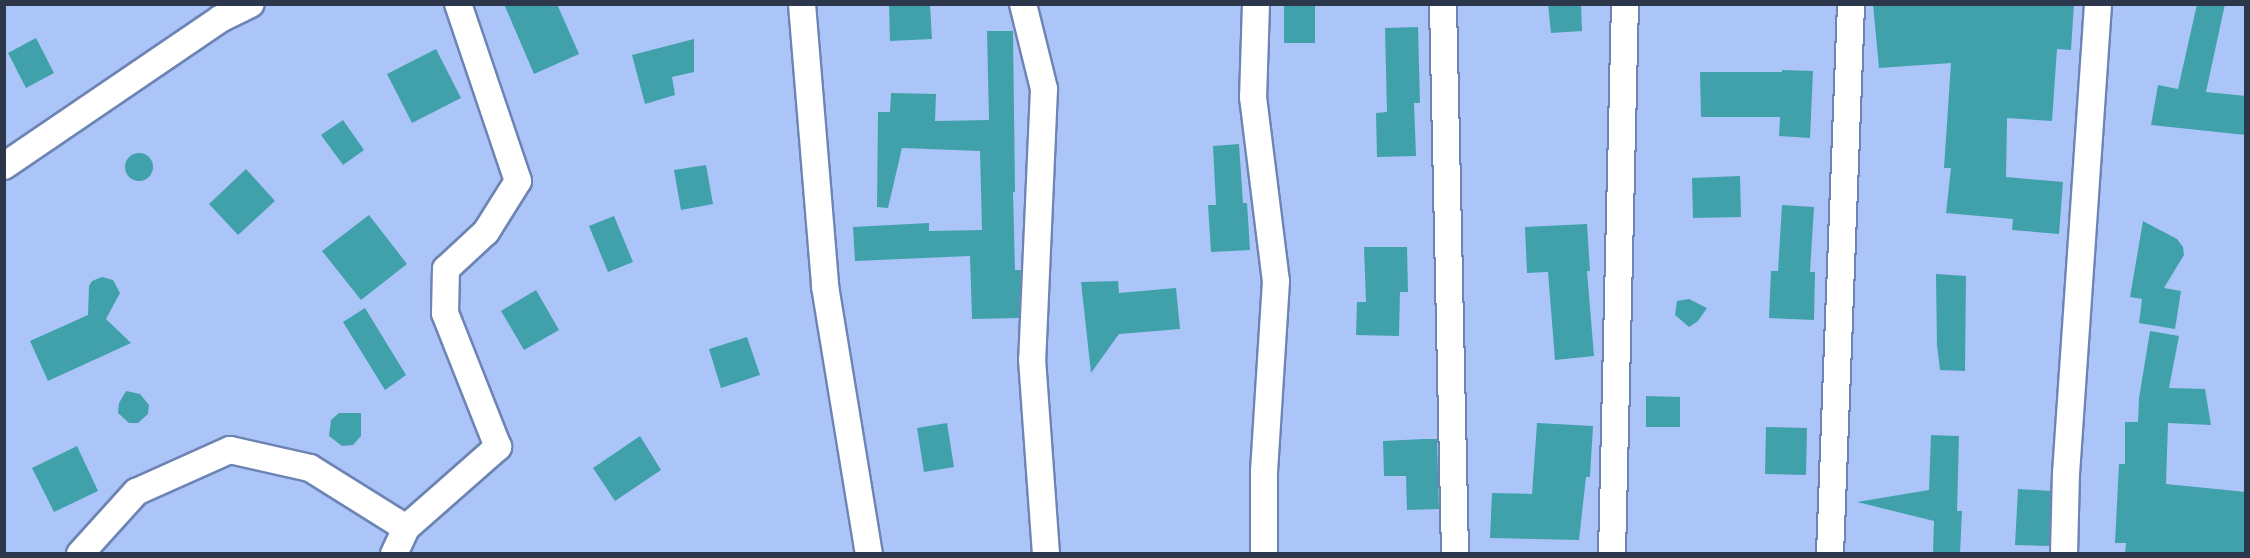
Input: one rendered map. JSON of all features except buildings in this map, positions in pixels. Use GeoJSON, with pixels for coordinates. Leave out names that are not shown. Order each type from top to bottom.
{"type":"FeatureCollection","features":[{"type":"Feature","properties":{"kind":"street"},"geometry":{"type":"LineString","coordinates":[[4,166],[219,19],[251,4]]}},
{"type":"Feature","properties":{"kind":"street"},"geometry":{"type":"LineString","coordinates":[[394,554],[406,528],[498,447],[445,313],[446,269],[486,232],[518,181],[458,4]]}},
{"type":"Feature","properties":{"kind":"street"},"geometry":{"type":"LineString","coordinates":[[802,4],[825,286],[869,554]]}},
{"type":"Feature","properties":{"kind":"street"},"geometry":{"type":"LineString","coordinates":[[1023,4],[1044,89],[1032,359],[1046,554]]}},
{"type":"Feature","properties":{"kind":"street"},"geometry":{"type":"LineString","coordinates":[[1256,4],[1253,97],[1276,281],[1264,472],[1264,554]]}},
{"type":"Feature","properties":{"kind":"street"},"geometry":{"type":"LineString","coordinates":[[1443,4],[1455,554]]}},
{"type":"Feature","properties":{"kind":"street"},"geometry":{"type":"LineString","coordinates":[[1612,554],[1625,4]]}},
{"type":"Feature","properties":{"kind":"street"},"geometry":{"type":"LineString","coordinates":[[1830,554],[1851,4]]}},
{"type":"Feature","properties":{"kind":"street"},"geometry":{"type":"LineString","coordinates":[[2064,554],[2068,438],[2098,4]]}},
{"type":"Feature","properties":{"kind":"street"},"geometry":{"type":"LineString","coordinates":[[80,554],[136,492],[230,450],[310,468],[406,528]]}}]}
